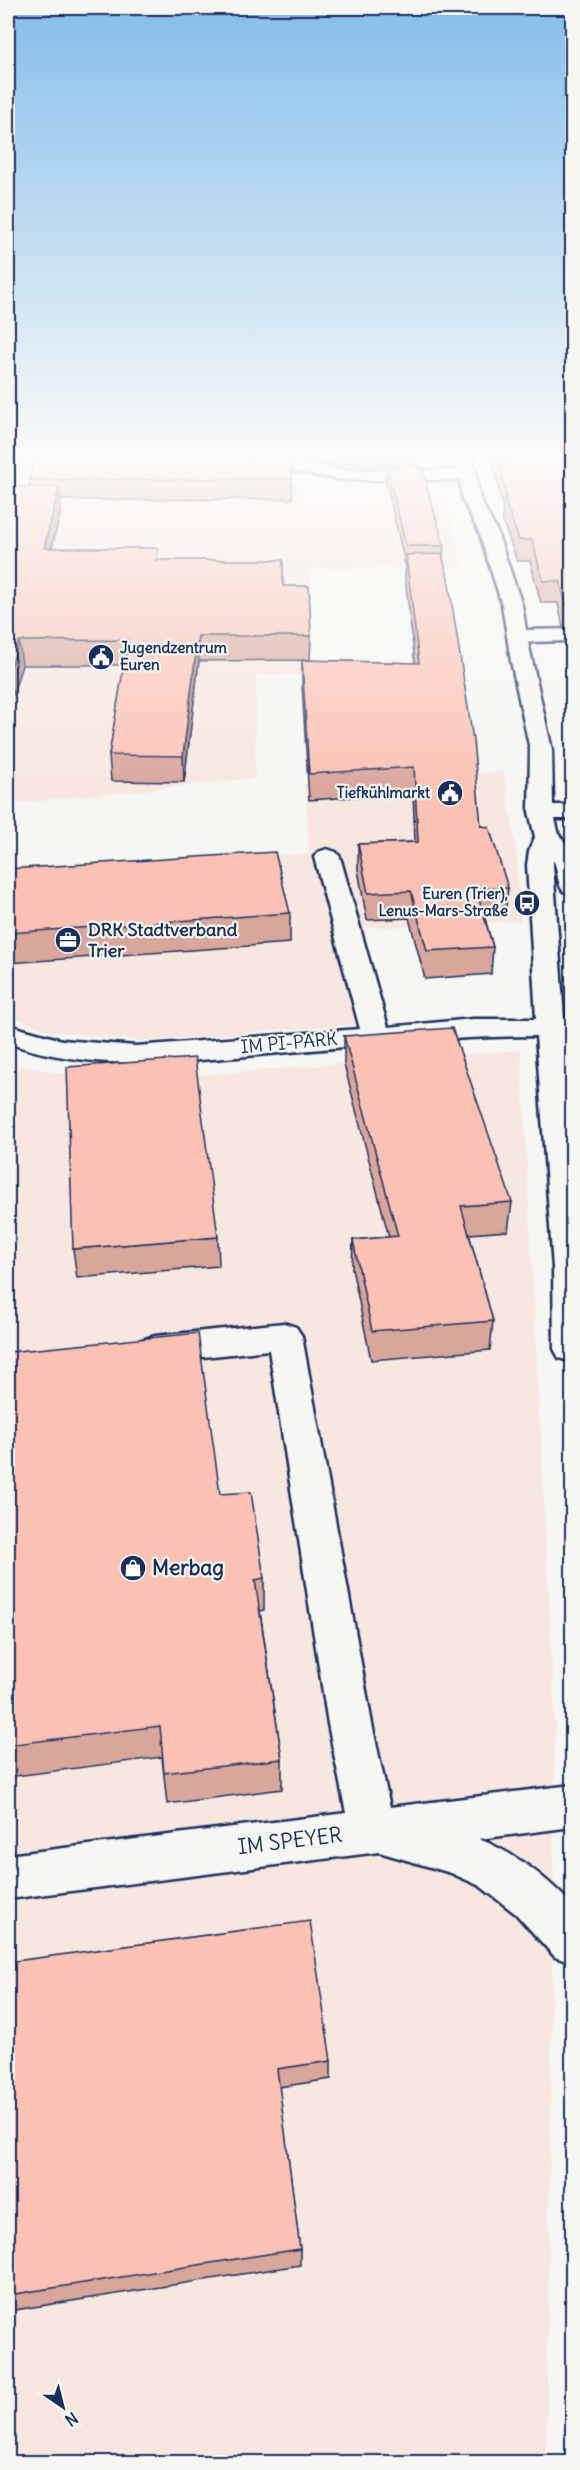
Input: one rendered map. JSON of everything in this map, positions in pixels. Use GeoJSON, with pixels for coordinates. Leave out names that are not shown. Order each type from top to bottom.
{"type":"FeatureCollection","features":[{"type":"Feature","properties":{"kind":"street"},"geometry":{"type":"LineString","coordinates":[[500,567],[512,605],[516,636],[541,750],[544,824],[540,865],[550,999],[561,1027],[573,1349]]}},
{"type":"Feature","properties":{"kind":"street"},"geometry":{"type":"LineString","coordinates":[[516,636],[573,635]]}},
{"type":"Feature","properties":{"kind":"street"},"geometry":{"type":"LineString","coordinates":[[544,824],[573,812]]}},
{"type":"Feature","properties":{"kind":"street"},"geometry":{"type":"LineString","coordinates":[[544,824],[568,866],[573,886]]}},
{"type":"Feature","properties":{"kind":"street"},"geometry":{"type":"LineString","coordinates":[[327,857],[376,1036]]}},
{"type":"Feature","properties":{"kind":"street","name":"IM PI-PARK"},"geometry":{"type":"LineString","coordinates":[[8,1034],[34,1044],[115,1056],[155,1055],[472,1028],[561,1027]]}},
{"type":"Feature","properties":{"kind":"street"},"geometry":{"type":"LineString","coordinates":[[123,1353],[284,1336],[348,1713],[372,1830],[444,1848],[487,1865],[529,1895],[573,1940]]}},
{"type":"Feature","properties":{"kind":"street","name":"IM SPEYER"},"geometry":{"type":"LineString","coordinates":[[8,1877],[573,1806]]}},
{"type":"Feature","properties":{"kind":"shaded area"},"geometry":{"type":"Polygon","coordinates":[[[8,567],[443,567],[311,569],[306,635],[310,675],[256,675],[255,778],[8,804],[8,567]]]}},
{"type":"Feature","properties":{"kind":"shaded area"},"geometry":{"type":"Polygon","coordinates":[[[504,772],[516,849],[520,921],[331,929],[358,1024],[141,1041],[48,1031],[8,1014],[8,870],[309,854],[307,800],[303,784],[504,772]]]}},
{"type":"Feature","properties":{"kind":"shaded area"},"geometry":{"type":"Polygon","coordinates":[[[521,1050],[555,1724],[546,2462],[8,2462],[8,1064],[113,1082],[521,1050]]]}},
{"type":"Feature","properties":{"kind":"building"},"geometry":{"type":"Polygon","coordinates":[[[8,567],[283,567],[283,586],[309,586],[311,636],[198,636],[183,756],[109,755],[128,640],[19,641],[8,675],[8,567]]]}},
{"type":"Feature","properties":{"kind":"building"},"geometry":{"type":"Polygon","coordinates":[[[407,567],[445,567],[473,740],[481,826],[489,827],[508,888],[476,889],[493,947],[427,951],[411,891],[368,893],[358,844],[418,842],[414,767],[309,774],[302,660],[419,663],[407,567]]]}},
{"type":"Feature","properties":{"kind":"building"},"geometry":{"type":"Polygon","coordinates":[[[539,567],[573,567],[573,606],[566,605],[560,581],[543,581],[539,567]]]}},
{"type":"Feature","properties":{"kind":"building"},"geometry":{"type":"Polygon","coordinates":[[[275,852],[290,913],[8,933],[8,869],[275,852]]]}},
{"type":"Feature","properties":{"kind":"building"},"geometry":{"type":"Polygon","coordinates":[[[452,1028],[512,1202],[461,1206],[493,1321],[372,1331],[353,1240],[398,1236],[344,1036],[452,1028]]]}},
{"type":"Feature","properties":{"kind":"building"},"geometry":{"type":"Polygon","coordinates":[[[195,1058],[218,1237],[73,1249],[67,1067],[195,1058]]]}},
{"type":"Feature","properties":{"kind":"building","name":"Merbag"},"geometry":{"type":"Polygon","coordinates":[[[198,1333],[220,1494],[251,1492],[264,1578],[255,1580],[282,1759],[164,1773],[160,1726],[8,1745],[8,1352],[198,1333]]]}},
{"type":"Feature","properties":{"kind":"building"},"geometry":{"type":"Polygon","coordinates":[[[310,1921],[331,2061],[277,2069],[300,2249],[8,2295],[8,1962],[310,1921]]]}},
{"type":"Feature","properties":{"kind":"place","name":"Jugendzentrum Euren"},"geometry":{"type":"Point","coordinates":[101,657]}},
{"type":"Feature","properties":{"kind":"place","name":"Tiefkühlmarkt"},"geometry":{"type":"Point","coordinates":[450,793]}},
{"type":"Feature","properties":{"kind":"place","name":"Euren (Trier), Lenus-Mars-Straße"},"geometry":{"type":"Point","coordinates":[527,903]}},
{"type":"Feature","properties":{"kind":"place","name":"DRK Stadtverband Trier"},"geometry":{"type":"Point","coordinates":[68,940]}},
{"type":"Feature","properties":{"kind":"place","name":"Merbag"},"geometry":{"type":"Point","coordinates":[133,1568]}}]}
